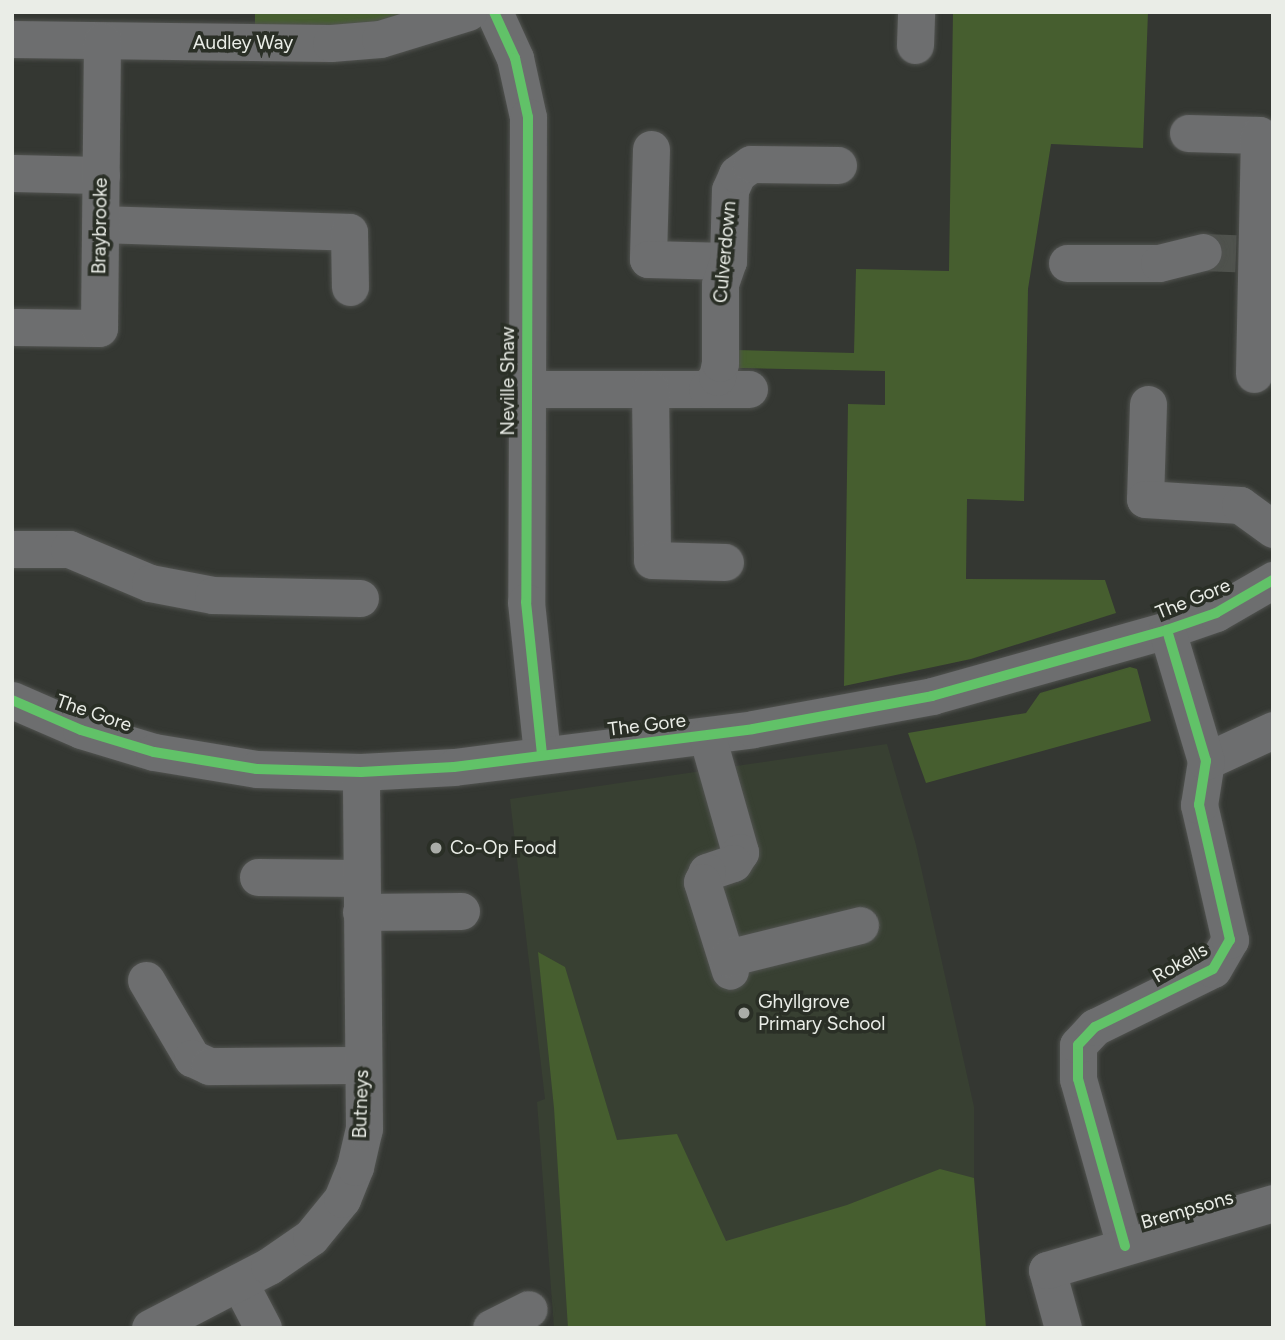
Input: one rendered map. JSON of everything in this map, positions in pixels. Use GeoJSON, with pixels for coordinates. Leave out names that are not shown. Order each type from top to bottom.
{"type":"FeatureCollection","features":[{"type":"Feature","properties":{"kind":"street","name":"Audley Way"},"geometry":{"type":"LineString","coordinates":[[12,39],[291,44],[380,40],[468,12]]}},
{"type":"Feature","properties":{"kind":"street","name":"Neville Shaw"},"geometry":{"type":"LineString","coordinates":[[494,12],[515,58],[528,117],[526,602],[542,755]]}},
{"type":"Feature","properties":{"kind":"street","name":"Braybrooke"},"geometry":{"type":"LineString","coordinates":[[15,327],[99,328],[102,41]]}},
{"type":"Feature","properties":{"kind":"street"},"geometry":{"type":"LineString","coordinates":[[1188,134],[1259,135],[1242,255],[1254,374]]}},
{"type":"Feature","properties":{"kind":"street"},"geometry":{"type":"LineString","coordinates":[[651,149],[648,259],[728,261]]}},
{"type":"Feature","properties":{"kind":"street","name":"Culverdown"},"geometry":{"type":"LineString","coordinates":[[707,389],[717,377],[720,363],[719,293],[728,261],[730,190],[744,167],[838,165]]}},
{"type":"Feature","properties":{"kind":"street"},"geometry":{"type":"LineString","coordinates":[[12,173],[101,175]]}},
{"type":"Feature","properties":{"kind":"street"},"geometry":{"type":"LineString","coordinates":[[101,224],[349,232],[350,287]]}},
{"type":"Feature","properties":{"kind":"street"},"geometry":{"type":"LineString","coordinates":[[1067,262],[1159,263],[1242,255]]}},
{"type":"Feature","properties":{"kind":"street"},"geometry":{"type":"LineString","coordinates":[[526,388],[749,389]]}},
{"type":"Feature","properties":{"kind":"street"},"geometry":{"type":"LineString","coordinates":[[650,389],[652,560],[725,562]]}},
{"type":"Feature","properties":{"kind":"street"},"geometry":{"type":"LineString","coordinates":[[1148,404],[1145,499],[1240,505],[1273,529]]}},
{"type":"Feature","properties":{"kind":"street"},"geometry":{"type":"LineString","coordinates":[[12,550],[69,549],[150,583],[213,595],[360,598]]}},
{"type":"Feature","properties":{"kind":"street","name":"The Gore"},"geometry":{"type":"LineString","coordinates":[[12,700],[81,730],[154,751],[257,769],[361,772],[454,767],[707,736],[932,696],[1167,630],[1216,613],[1273,579]]}},
{"type":"Feature","properties":{"kind":"street","name":"Rokells"},"geometry":{"type":"LineString","coordinates":[[1125,1246],[1078,1079],[1078,1045],[1095,1027],[1213,969],[1228,951],[1227,918],[1199,805],[1206,761],[1167,630]]}},
{"type":"Feature","properties":{"kind":"street"},"geometry":{"type":"LineString","coordinates":[[1206,761],[1273,730]]}},
{"type":"Feature","properties":{"kind":"street"},"geometry":{"type":"LineString","coordinates":[[707,736],[740,852],[733,863],[707,872],[702,882],[728,965],[860,925]]}},
{"type":"Feature","properties":{"kind":"street","name":"Butneys"},"geometry":{"type":"LineString","coordinates":[[150,1328],[239,1282],[312,1237],[342,1199],[364,1129],[361,772]]}},
{"type":"Feature","properties":{"kind":"street"},"geometry":{"type":"LineString","coordinates":[[258,877],[461,911]]}},
{"type":"Feature","properties":{"kind":"street"},"geometry":{"type":"LineString","coordinates":[[146,980],[192,1058],[209,1066],[363,1065]]}},
{"type":"Feature","properties":{"kind":"street","name":"Brempsons"},"geometry":{"type":"LineString","coordinates":[[1063,1328],[1047,1270],[1273,1203]]}},
{"type":"Feature","properties":{"kind":"street"},"geometry":{"type":"LineString","coordinates":[[239,1282],[263,1328]]}},
{"type":"Feature","properties":{"kind":"street"},"geometry":{"type":"LineString","coordinates":[[491,1328],[529,1309]]}},
{"type":"Feature","properties":{"kind":"shaded area","name":"Ghyllgrove Primary School"},"geometry":{"type":"Polygon","coordinates":[[[887,744],[916,845],[974,1107],[974,1203],[911,1328],[554,1328],[537,1102],[545,1099],[510,799],[887,744]]]}},
{"type":"Feature","properties":{"kind":"green space"},"geometry":{"type":"Polygon","coordinates":[[[255,12],[437,12],[383,26],[255,32],[255,12]]]}},
{"type":"Feature","properties":{"kind":"green space"},"geometry":{"type":"Polygon","coordinates":[[[953,12],[1148,12],[1143,148],[1051,144],[1028,289],[1024,501],[967,499],[966,579],[1105,580],[1116,613],[971,659],[844,686],[848,404],[885,405],[885,371],[736,368],[736,350],[854,353],[856,269],[949,271],[953,12]]]}},
{"type":"Feature","properties":{"kind":"green space"},"geometry":{"type":"Polygon","coordinates":[[[1130,667],[1137,669],[1151,721],[926,783],[908,733],[1026,713],[1040,693],[1130,667]]]}},
{"type":"Feature","properties":{"kind":"green space"},"geometry":{"type":"Polygon","coordinates":[[[538,952],[565,967],[617,1140],[677,1134],[726,1241],[847,1205],[940,1169],[974,1178],[986,1328],[568,1328],[554,1108],[538,952]]]}},
{"type":"Feature","properties":{"kind":"tunnel"},"geometry":{"type":"LineString","coordinates":[[1203,252],[1236,253]]}},
{"type":"Feature","properties":{"kind":"cycle path"},"geometry":{"type":"LineString","coordinates":[[494,12],[515,58],[528,117],[526,602],[542,755]]}},
{"type":"Feature","properties":{"kind":"cycle path"},"geometry":{"type":"LineString","coordinates":[[12,700],[81,730],[154,752],[257,769],[361,772],[454,767],[753,729],[932,696],[1167,630],[1216,613],[1273,580]]}},
{"type":"Feature","properties":{"kind":"cycle path"},"geometry":{"type":"LineString","coordinates":[[1125,1246],[1078,1079],[1078,1045],[1095,1027],[1213,969],[1230,940],[1199,805],[1206,761],[1167,630]]}},
{"type":"Feature","properties":{"kind":"place","name":"Co-Op Food"},"geometry":{"type":"Point","coordinates":[436,848]}},
{"type":"Feature","properties":{"kind":"place","name":"Ghyllgrove Primary School"},"geometry":{"type":"Point","coordinates":[744,1013]}}]}
